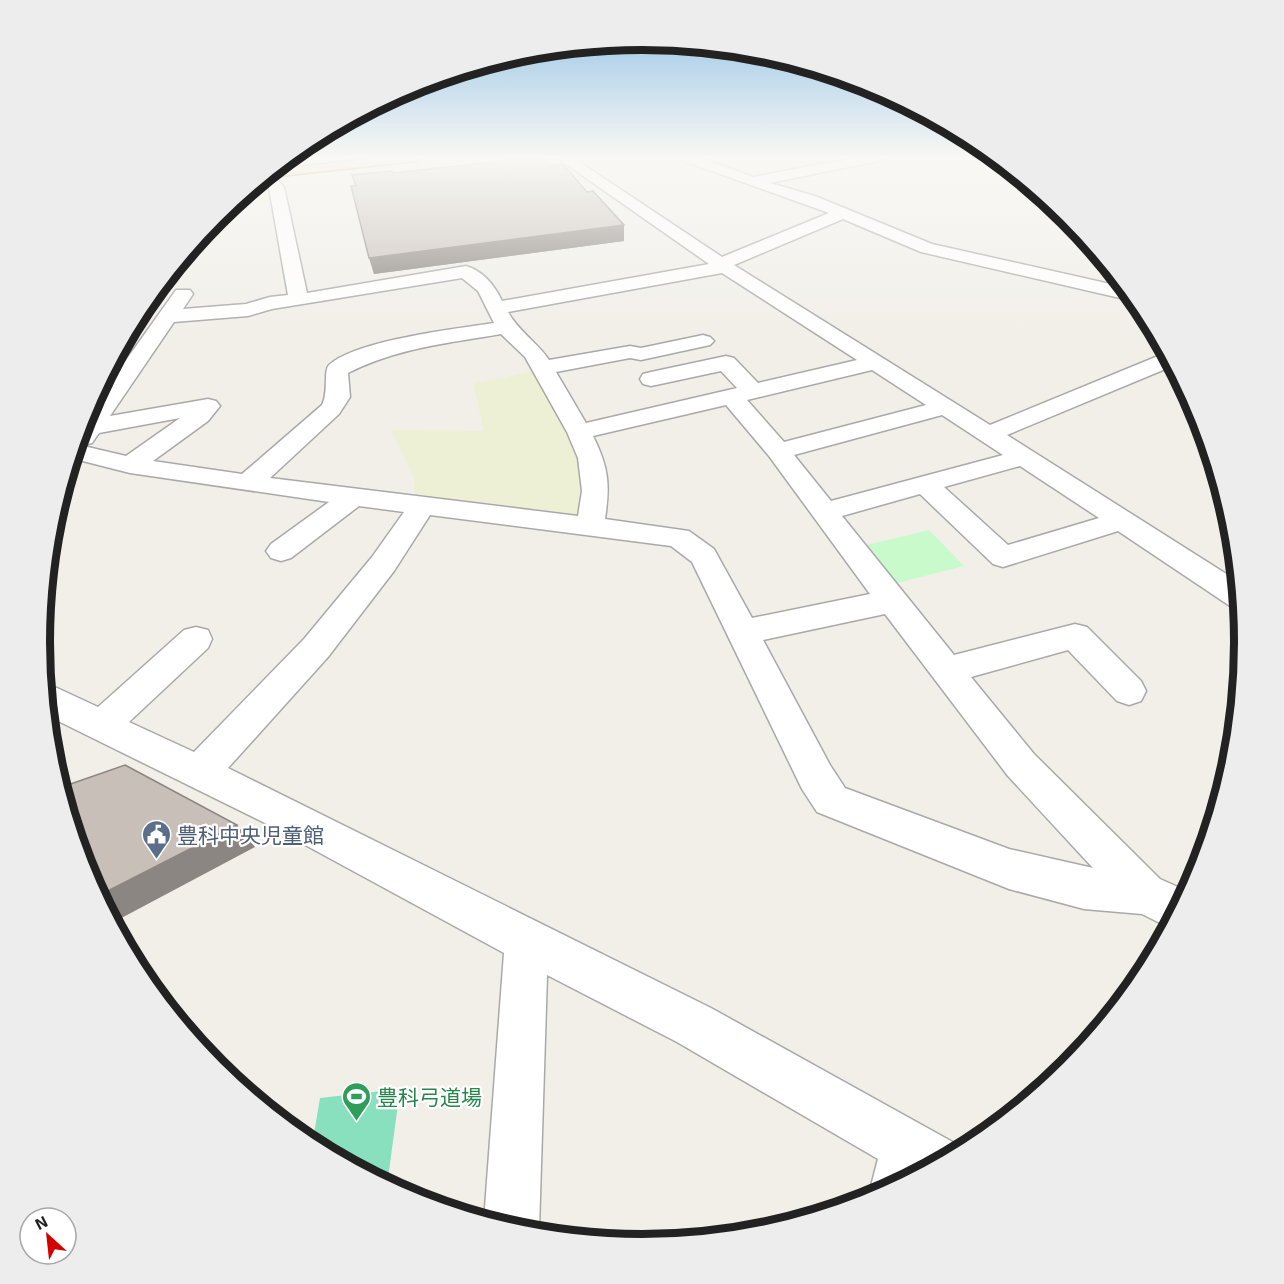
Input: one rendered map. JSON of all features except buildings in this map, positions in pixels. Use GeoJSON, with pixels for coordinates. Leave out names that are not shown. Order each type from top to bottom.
{"type":"FeatureCollection","features":[{"type":"Feature","properties":{"kind":"street"},"geometry":{"type":"LineString","coordinates":[[282,217],[299,300]]}},
{"type":"Feature","properties":{"kind":"street"},"geometry":{"type":"LineString","coordinates":[[651,217],[722,265],[947,407],[1232,592]]}},
{"type":"Feature","properties":{"kind":"street"},"geometry":{"type":"LineString","coordinates":[[248,483],[331,409],[338,397],[337,369],[353,360],[501,318],[722,265],[834,217]]}},
{"type":"Feature","properties":{"kind":"street"},"geometry":{"type":"LineString","coordinates":[[852,217],[927,248],[1120,292]]}},
{"type":"Feature","properties":{"kind":"street"},"geometry":{"type":"LineString","coordinates":[[169,316],[248,310],[270,303],[466,272],[486,288],[501,318],[534,354],[579,432],[591,458],[596,491],[590,526]]}},
{"type":"Feature","properties":{"kind":"street"},"geometry":{"type":"LineString","coordinates":[[91,426],[183,294]]}},
{"type":"Feature","properties":{"kind":"street"},"geometry":{"type":"LineString","coordinates":[[542,368],[630,352],[641,354],[704,341]]}},
{"type":"Feature","properties":{"kind":"street"},"geometry":{"type":"LineString","coordinates":[[989,434],[1164,362]]}},
{"type":"Feature","properties":{"kind":"street"},"geometry":{"type":"LineString","coordinates":[[651,379],[726,363],[741,393],[778,451],[1021,765],[1145,894]]}},
{"type":"Feature","properties":{"kind":"street"},"geometry":{"type":"LineString","coordinates":[[579,432],[874,363]]}},
{"type":"Feature","properties":{"kind":"street"},"geometry":{"type":"LineString","coordinates":[[90,427],[208,406],[199,416],[129,465]]}},
{"type":"Feature","properties":{"kind":"street"},"geometry":{"type":"LineString","coordinates":[[778,451],[947,407]]}},
{"type":"Feature","properties":{"kind":"street"},"geometry":{"type":"LineString","coordinates":[[81,452],[129,465],[248,483],[679,538],[704,556],[816,777],[831,800],[1009,868],[1084,888],[1145,894],[1172,907]]}},
{"type":"Feature","properties":{"kind":"street"},"geometry":{"type":"LineString","coordinates":[[824,512],[1024,457]]}},
{"type":"Feature","properties":{"kind":"street"},"geometry":{"type":"LineString","coordinates":[[925,484],[1003,557],[1112,523]]}},
{"type":"Feature","properties":{"kind":"street"},"geometry":{"type":"LineString","coordinates":[[281,551],[354,496]]}},
{"type":"Feature","properties":{"kind":"street"},"geometry":{"type":"LineString","coordinates":[[199,773],[316,648],[383,564],[423,505]]}},
{"type":"Feature","properties":{"kind":"street"},"geometry":{"type":"LineString","coordinates":[[742,632],[892,601]]}},
{"type":"Feature","properties":{"kind":"street"},"geometry":{"type":"LineString","coordinates":[[948,670],[1075,636],[1129,691]]}},
{"type":"Feature","properties":{"kind":"street"},"geometry":{"type":"LineString","coordinates":[[101,726],[196,639]]}},
{"type":"Feature","properties":{"kind":"street"},"geometry":{"type":"LineString","coordinates":[[53,702],[277,810],[529,942],[694,1025],[915,1165]]}},
{"type":"Feature","properties":{"kind":"street"},"geometry":{"type":"LineString","coordinates":[[511,1219],[525,975],[529,942]]}},
{"type":"Feature","properties":{"kind":"green space"},"geometry":{"type":"Polygon","coordinates":[[[537,370],[582,461],[584,514],[577,517],[416,498],[413,476],[391,430],[484,431],[473,384],[537,370]]]}},
{"type":"Feature","properties":{"kind":"green space"},"geometry":{"type":"Polygon","coordinates":[[[929,530],[964,566],[897,583],[867,545],[929,530]]]}},
{"type":"Feature","properties":{"kind":"green space","name":"豊科弓道場"},"geometry":{"type":"Polygon","coordinates":[[[400,1089],[388,1177],[314,1135],[320,1098],[400,1089]]]}},
{"type":"Feature","properties":{"kind":"place","name":"豊科中央児童館"},"geometry":{"type":"Point","coordinates":[156,860]}},
{"type":"Feature","properties":{"kind":"place","name":"豊科弓道場"},"geometry":{"type":"Point","coordinates":[356,1122]}}]}
